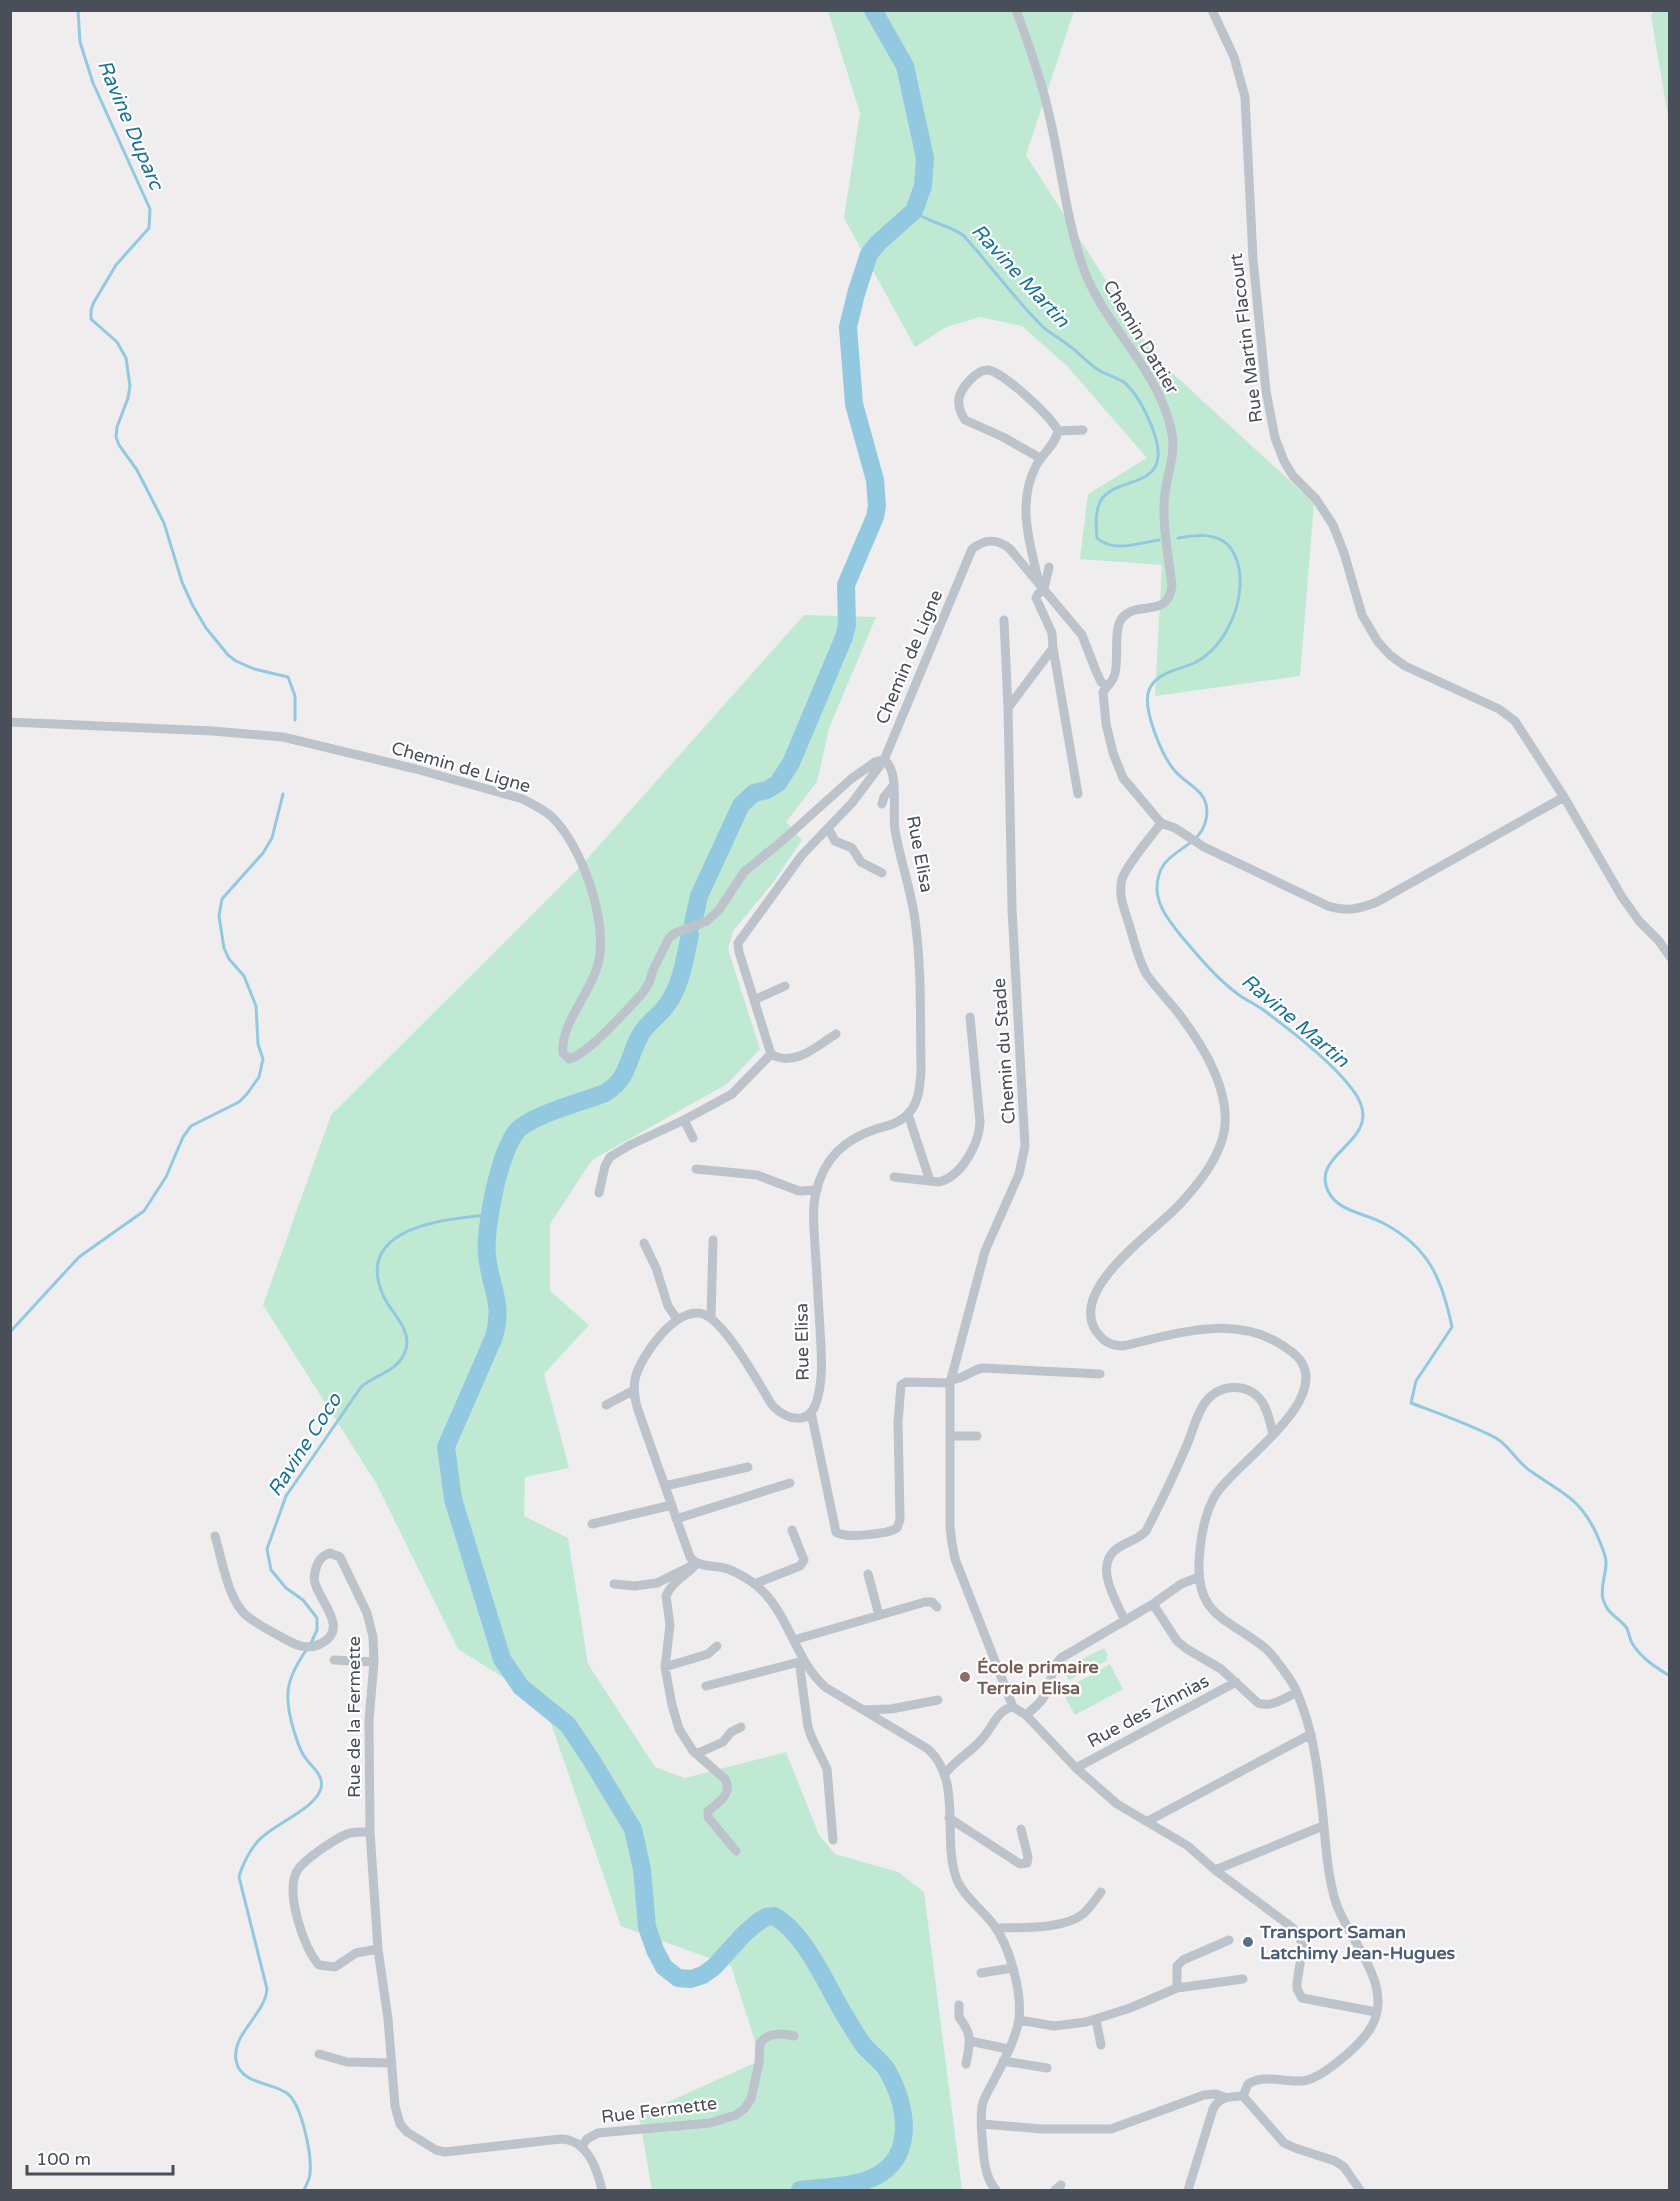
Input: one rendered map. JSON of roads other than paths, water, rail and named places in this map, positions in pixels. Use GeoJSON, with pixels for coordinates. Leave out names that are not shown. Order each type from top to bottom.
{"type":"FeatureCollection","features":[{"type":"Feature","properties":{"kind":"street","name":"Chemin Dattier"},"geometry":{"type":"LineString","coordinates":[[1016,10],[1039,76],[1084,269],[1092,288],[1155,387],[1169,418],[1172,432],[1174,448],[1164,504],[1171,594],[1165,603],[1157,607],[1137,609],[1123,617],[1118,629],[1115,675],[1107,686]]}},
{"type":"Feature","properties":{"kind":"street","name":"Rue Martin Flacourt"},"geometry":{"type":"LineString","coordinates":[[1212,10],[1234,57],[1245,98],[1253,259],[1266,391],[1275,438],[1284,461],[1293,476],[1316,500],[1333,525],[1344,553],[1362,615],[1378,642],[1405,666],[1508,715],[1524,732],[1622,897],[1670,957]]}},
{"type":"Feature","properties":{"kind":"street"},"geometry":{"type":"LineString","coordinates":[[1040,458],[1003,437],[965,420],[959,406],[962,392],[981,370],[996,372],[1026,396],[1058,431]]}},
{"type":"Feature","properties":{"kind":"street"},"geometry":{"type":"LineString","coordinates":[[1058,431],[1083,430]]}},
{"type":"Feature","properties":{"kind":"street"},"geometry":{"type":"LineString","coordinates":[[1041,585],[1028,538],[1025,509],[1028,487],[1040,458],[1055,439],[1058,431]]}},
{"type":"Feature","properties":{"kind":"street","name":"Chemin de Ligne"},"geometry":{"type":"LineString","coordinates":[[10,722],[213,731],[283,737],[416,769],[523,799],[538,807],[551,815],[568,837],[582,864],[597,907],[602,937],[598,965],[564,1040],[563,1053],[569,1059],[587,1049],[642,994],[669,938],[675,933],[707,921],[719,909],[744,872],[850,779],[874,762],[884,760],[972,549],[980,543],[988,540],[1002,542],[1041,585],[1082,635],[1101,682],[1107,686]]}},
{"type":"Feature","properties":{"kind":"street"},"geometry":{"type":"LineString","coordinates":[[1049,567],[1036,598],[1052,633],[1078,794]]}},
{"type":"Feature","properties":{"kind":"street","name":"Chemin du Stade"},"geometry":{"type":"LineString","coordinates":[[1004,620],[1012,909],[1025,1146],[1019,1174],[985,1251],[950,1382],[950,1527],[955,1559],[1014,1707]]}},
{"type":"Feature","properties":{"kind":"street"},"geometry":{"type":"LineString","coordinates":[[1008,708],[1053,648]]}},
{"type":"Feature","properties":{"kind":"street"},"geometry":{"type":"LineString","coordinates":[[1107,686],[1102,700],[1113,753],[1123,778],[1161,823],[1175,828],[1204,847],[1328,906],[1352,910],[1377,902],[1564,797]]}},
{"type":"Feature","properties":{"kind":"street"},"geometry":{"type":"LineString","coordinates":[[836,1034],[800,1057],[777,1058],[771,1054],[738,943],[802,855],[852,803],[884,760]]}},
{"type":"Feature","properties":{"kind":"street","name":"Rue Elisa"},"geometry":{"type":"LineString","coordinates":[[811,1412],[817,1403],[822,1370],[814,1224],[816,1190],[827,1164],[836,1152],[848,1141],[902,1120],[908,1114],[919,1091],[921,1071],[918,943],[913,903],[894,828],[891,768],[884,760]]}},
{"type":"Feature","properties":{"kind":"street","name":"Rue Elisa"},"geometry":{"type":"LineString","coordinates":[[882,804],[884,797],[893,786]]}},
{"type":"Feature","properties":{"kind":"street"},"geometry":{"type":"LineString","coordinates":[[1161,823],[1126,872],[1121,886],[1122,902],[1146,973],[1197,1040],[1221,1086],[1226,1104],[1222,1140],[1209,1170],[1179,1206],[1114,1266],[1094,1296],[1090,1312],[1093,1327],[1110,1345],[1122,1346],[1188,1332],[1222,1328],[1252,1332],[1275,1341],[1301,1360],[1305,1369],[1304,1391],[1289,1417],[1228,1479],[1215,1496],[1204,1523],[1199,1577],[1201,1591],[1209,1607],[1235,1629],[1268,1651],[1291,1680],[1297,1692],[1311,1734],[1326,1863],[1336,1902],[1352,1938],[1370,1967],[1377,1996],[1374,2022],[1365,2036],[1323,2074],[1303,2082],[1259,2079],[1248,2084],[1243,2096]]}},
{"type":"Feature","properties":{"kind":"street"},"geometry":{"type":"LineString","coordinates":[[828,828],[835,841],[852,848],[861,862],[882,873]]}},
{"type":"Feature","properties":{"kind":"street"},"geometry":{"type":"LineString","coordinates":[[754,1000],[785,986]]}},
{"type":"Feature","properties":{"kind":"street"},"geometry":{"type":"LineString","coordinates":[[894,1177],[939,1182],[946,1180],[962,1166],[969,1156],[980,1127],[970,1017]]}},
{"type":"Feature","properties":{"kind":"street"},"geometry":{"type":"LineString","coordinates":[[600,1193],[605,1166],[610,1157],[732,1094],[771,1054]]}},
{"type":"Feature","properties":{"kind":"street"},"geometry":{"type":"LineString","coordinates":[[921,1071],[929,1064]]}},
{"type":"Feature","properties":{"kind":"street"},"geometry":{"type":"LineString","coordinates":[[908,1114],[930,1181]]}},
{"type":"Feature","properties":{"kind":"street"},"geometry":{"type":"LineString","coordinates":[[684,1120],[693,1137]]}},
{"type":"Feature","properties":{"kind":"street"},"geometry":{"type":"LineString","coordinates":[[696,1168],[757,1175],[799,1191],[816,1190]]}},
{"type":"Feature","properties":{"kind":"street"},"geometry":{"type":"LineString","coordinates":[[711,1318],[713,1240]]}},
{"type":"Feature","properties":{"kind":"street"},"geometry":{"type":"LineString","coordinates":[[644,1243],[656,1268],[668,1306],[677,1319]]}},
{"type":"Feature","properties":{"kind":"street"},"geometry":{"type":"LineString","coordinates":[[696,1564],[685,1546],[638,1410],[634,1390],[635,1377],[641,1363],[677,1319],[695,1313],[711,1318],[730,1338],[780,1414],[789,1418],[801,1418],[811,1412],[836,1532],[843,1536],[890,1531],[897,1528],[900,1520],[898,1422],[901,1385],[906,1382],[950,1382],[983,1368],[1100,1374]]}},
{"type":"Feature","properties":{"kind":"street"},"geometry":{"type":"LineString","coordinates":[[1125,1621],[1108,1583],[1108,1562],[1113,1552],[1146,1531],[1187,1445],[1202,1407],[1224,1388],[1246,1389],[1259,1398],[1266,1409],[1273,1434]]}},
{"type":"Feature","properties":{"kind":"street"},"geometry":{"type":"LineString","coordinates":[[606,1406],[634,1390]]}},
{"type":"Feature","properties":{"kind":"street"},"geometry":{"type":"LineString","coordinates":[[950,1436],[977,1436]]}},
{"type":"Feature","properties":{"kind":"street"},"geometry":{"type":"LineString","coordinates":[[665,1486],[748,1467]]}},
{"type":"Feature","properties":{"kind":"street"},"geometry":{"type":"LineString","coordinates":[[676,1519],[789,1483]]}},
{"type":"Feature","properties":{"kind":"street"},"geometry":{"type":"LineString","coordinates":[[592,1524],[672,1505]]}},
{"type":"Feature","properties":{"kind":"street"},"geometry":{"type":"LineString","coordinates":[[754,1584],[800,1566],[804,1560],[792,1530]]}},
{"type":"Feature","properties":{"kind":"street","name":"Rue de la Fermette"},"geometry":{"type":"LineString","coordinates":[[215,1536],[233,1596],[243,1612],[297,1646],[310,1647],[330,1637],[333,1624],[330,1610],[315,1582],[315,1571],[323,1556],[330,1553],[335,1554],[344,1562],[367,1613],[373,1636],[374,1662],[369,1720],[370,1832],[378,1949],[388,2019],[395,2106],[400,2124],[415,2138],[436,2150],[456,2152],[560,2139],[575,2141],[582,2146]]}},
{"type":"Feature","properties":{"kind":"street"},"geometry":{"type":"LineString","coordinates":[[696,1564],[689,1573],[676,1581],[666,1596],[670,1624],[665,1666],[679,1729],[696,1754],[728,1784],[729,1790],[726,1795],[708,1811],[708,1817],[736,1851]]}},
{"type":"Feature","properties":{"kind":"street"},"geometry":{"type":"LineString","coordinates":[[614,1584],[635,1586],[657,1583],[696,1564],[728,1569],[745,1576],[776,1608],[803,1661],[814,1677],[825,1687],[928,1749],[938,1758],[945,1774],[951,1853],[957,1882],[996,1928],[1009,1954],[1019,2005],[1018,2020],[1008,2049],[982,2107],[983,2159],[989,2178],[996,2190]]}},
{"type":"Feature","properties":{"kind":"street"},"geometry":{"type":"LineString","coordinates":[[868,1574],[879,1616]]}},
{"type":"Feature","properties":{"kind":"street"},"geometry":{"type":"LineString","coordinates":[[1026,1714],[1044,1697],[1052,1669],[1061,1658],[1153,1604],[1181,1584],[1199,1577]]}},
{"type":"Feature","properties":{"kind":"street"},"geometry":{"type":"LineString","coordinates":[[794,1640],[924,1602],[933,1602],[937,1607]]}},
{"type":"Feature","properties":{"kind":"street"},"geometry":{"type":"LineString","coordinates":[[1153,1604],[1177,1641],[1221,1669],[1253,1698],[1263,1704],[1273,1703],[1297,1692]]}},
{"type":"Feature","properties":{"kind":"street"},"geometry":{"type":"LineString","coordinates":[[665,1666],[708,1654],[717,1646]]}},
{"type":"Feature","properties":{"kind":"street"},"geometry":{"type":"LineString","coordinates":[[334,1660],[374,1662]]}},
{"type":"Feature","properties":{"kind":"street"},"geometry":{"type":"LineString","coordinates":[[706,1686],[803,1661]]}},
{"type":"Feature","properties":{"kind":"street"},"geometry":{"type":"LineString","coordinates":[[803,1661],[800,1668],[808,1727],[810,1736],[827,1769],[833,1840]]}},
{"type":"Feature","properties":{"kind":"street","name":"Rue des Zinnias"},"geometry":{"type":"LineString","coordinates":[[1076,1768],[1236,1682]]}},
{"type":"Feature","properties":{"kind":"street"},"geometry":{"type":"LineString","coordinates":[[862,1709],[870,1711],[891,1709],[938,1700]]}},
{"type":"Feature","properties":{"kind":"street"},"geometry":{"type":"LineString","coordinates":[[945,1774],[954,1762],[979,1742],[1002,1710],[1014,1707],[1026,1714],[1076,1768],[1117,1804],[1188,1846],[1215,1870],[1298,1933],[1303,1944],[1297,1989],[1302,1998],[1376,2012]]}},
{"type":"Feature","properties":{"kind":"street"},"geometry":{"type":"LineString","coordinates":[[696,1754],[723,1742],[731,1732],[741,1727]]}},
{"type":"Feature","properties":{"kind":"street"},"geometry":{"type":"LineString","coordinates":[[1148,1821],[1311,1734]]}},
{"type":"Feature","properties":{"kind":"street"},"geometry":{"type":"LineString","coordinates":[[949,1818],[1020,1864],[1024,1864],[1027,1863],[1028,1857],[1021,1829]]}},
{"type":"Feature","properties":{"kind":"street"},"geometry":{"type":"LineString","coordinates":[[1215,1870],[1323,1826]]}},
{"type":"Feature","properties":{"kind":"street"},"geometry":{"type":"LineString","coordinates":[[370,1832],[347,1834],[307,1861],[296,1873],[294,1893],[299,1923],[305,1941],[319,1965],[335,1967],[356,1953],[378,1949]]}},
{"type":"Feature","properties":{"kind":"street"},"geometry":{"type":"LineString","coordinates":[[996,1928],[1068,1922],[1082,1915],[1101,1892]]}},
{"type":"Feature","properties":{"kind":"street"},"geometry":{"type":"LineString","coordinates":[[1177,1988],[1177,1966],[1183,1960],[1229,1940]]}},
{"type":"Feature","properties":{"kind":"street"},"geometry":{"type":"LineString","coordinates":[[981,1972],[1012,1968]]}},
{"type":"Feature","properties":{"kind":"street"},"geometry":{"type":"LineString","coordinates":[[1018,2020],[1054,2026],[1096,2020],[1177,1988],[1243,1979]]}},
{"type":"Feature","properties":{"kind":"street"},"geometry":{"type":"LineString","coordinates":[[959,2006],[959,2017],[967,2028],[970,2041],[966,2064]]}},
{"type":"Feature","properties":{"kind":"street"},"geometry":{"type":"LineString","coordinates":[[1096,2020],[1101,2044]]}},
{"type":"Feature","properties":{"kind":"street","name":"Rue Fermette"},"geometry":{"type":"LineString","coordinates":[[582,2146],[587,2139],[598,2133],[710,2123],[736,2115],[752,2099],[759,2063],[760,2043],[770,2035],[794,2036]]}},
{"type":"Feature","properties":{"kind":"street"},"geometry":{"type":"LineString","coordinates":[[970,2041],[1008,2049]]}},
{"type":"Feature","properties":{"kind":"street"},"geometry":{"type":"LineString","coordinates":[[319,2054],[347,2062],[392,2063]]}},
{"type":"Feature","properties":{"kind":"street"},"geometry":{"type":"LineString","coordinates":[[1003,2061],[1047,2068]]}},
{"type":"Feature","properties":{"kind":"street"},"geometry":{"type":"LineString","coordinates":[[982,2124],[1042,2129],[1111,2129],[1204,2095],[1243,2096]]}},
{"type":"Feature","properties":{"kind":"street"},"geometry":{"type":"LineString","coordinates":[[1243,2096],[1284,2143],[1335,2161],[1344,2167],[1360,2190]]}},
{"type":"Feature","properties":{"kind":"street"},"geometry":{"type":"LineString","coordinates":[[1188,2190],[1213,2109],[1224,2097]]}},
{"type":"Feature","properties":{"kind":"street"},"geometry":{"type":"LineString","coordinates":[[582,2146],[598,2174],[602,2190]]}},
{"type":"Feature","properties":{"kind":"waterway","name":"Ravine Duparc"},"geometry":{"type":"LineString","coordinates":[[78,10],[80,42],[93,83],[150,209],[149,228],[116,265],[91,310],[91,319],[117,342],[126,358],[130,386],[116,437],[137,470],[164,523],[182,582],[206,628],[228,655],[236,661],[254,669],[288,677],[295,696],[295,720]]}},
{"type":"Feature","properties":{"kind":"waterway"},"geometry":{"type":"LineString","coordinates":[[693,923],[699,896],[741,805],[754,793],[767,790],[778,783],[791,763],[844,637],[847,625],[846,585],[875,517],[877,506],[875,480],[854,404],[848,327],[869,254],[914,211],[923,186],[925,158],[905,66],[873,10]]}},
{"type":"Feature","properties":{"kind":"waterway","name":"Ravine Martin"},"geometry":{"type":"LineString","coordinates":[[914,211],[964,236],[1042,326],[1100,371],[1125,383],[1137,397],[1156,439],[1158,457],[1155,467],[1149,474],[1106,494],[1098,506],[1097,538],[1103,543],[1118,546],[1159,540]]}},
{"type":"Feature","properties":{"kind":"waterway","name":"Ravine Martin"},"geometry":{"type":"LineString","coordinates":[[1178,538],[1205,536],[1218,538],[1224,542],[1232,550],[1237,560],[1240,587],[1232,620],[1220,641],[1204,657],[1194,663],[1162,675],[1149,690],[1148,709],[1159,744],[1175,771],[1196,788],[1204,798],[1207,812],[1204,826],[1198,835],[1164,864],[1159,875],[1157,890],[1160,903],[1178,932],[1216,975],[1231,989],[1262,1009],[1319,1054],[1348,1084],[1360,1103],[1363,1118],[1358,1131],[1330,1164],[1325,1177],[1328,1191],[1332,1198],[1345,1208],[1383,1223],[1412,1243],[1431,1266],[1438,1279],[1452,1327],[1416,1381],[1411,1403],[1496,1438],[1527,1468],[1573,1500],[1594,1528],[1605,1556],[1606,1568],[1602,1590],[1605,1604],[1626,1627],[1632,1643],[1644,1658],[1670,1676]]}},
{"type":"Feature","properties":{"kind":"waterway","name":"Ravine Duparc"},"geometry":{"type":"LineString","coordinates":[[10,1332],[79,1257],[144,1211],[166,1177],[183,1137],[191,1126],[239,1102],[259,1077],[263,1059],[258,1044],[256,1006],[244,976],[229,959],[224,948],[219,916],[222,899],[263,853],[272,838],[283,794]]}},
{"type":"Feature","properties":{"kind":"waterway"},"geometry":{"type":"LineString","coordinates":[[690,935],[682,972],[675,990],[663,1010],[646,1026],[636,1042],[628,1066],[620,1080],[605,1093],[528,1123],[520,1128],[506,1151],[495,1188],[487,1243],[487,1255],[497,1305],[497,1325],[494,1337],[446,1447],[453,1499],[502,1659],[521,1687],[568,1725],[633,1829],[642,1869],[647,1927],[664,1967],[678,1978],[691,1979],[703,1975],[714,1967],[758,1922],[766,1917],[774,1916],[785,1924],[805,1947],[858,2037],[884,2066],[895,2085],[903,2118],[904,2134],[893,2162],[881,2173],[864,2181],[800,2190]]}},
{"type":"Feature","properties":{"kind":"waterway","name":"Ravine Coco"},"geometry":{"type":"LineString","coordinates":[[311,1643],[317,1630],[317,1618],[303,1600],[286,1588],[271,1570],[267,1549],[286,1496],[361,1387],[399,1362],[406,1349],[406,1334],[383,1295],[377,1272],[381,1254],[392,1241],[409,1231],[451,1219],[490,1215]]}},
{"type":"Feature","properties":{"kind":"waterway","name":"Ravine Coco"},"geometry":{"type":"LineString","coordinates":[[304,2190],[309,2180],[310,2165],[305,2131],[298,2109],[288,2094],[282,2090],[250,2079],[244,2074],[236,2060],[236,2050],[239,2041],[261,2007],[267,1989],[239,1877],[240,1872],[258,1841],[311,1803],[322,1784],[299,1746],[288,1707],[288,1688],[295,1669],[307,1649]]}},
{"type":"Feature","properties":{"kind":"place","name":"École primaire Terrain Elisa"},"geometry":{"type":"Point","coordinates":[965,1677]}},
{"type":"Feature","properties":{"kind":"place","name":"Transport Saman Latchimy Jean-Hugues"},"geometry":{"type":"Point","coordinates":[1248,1942]}}]}
